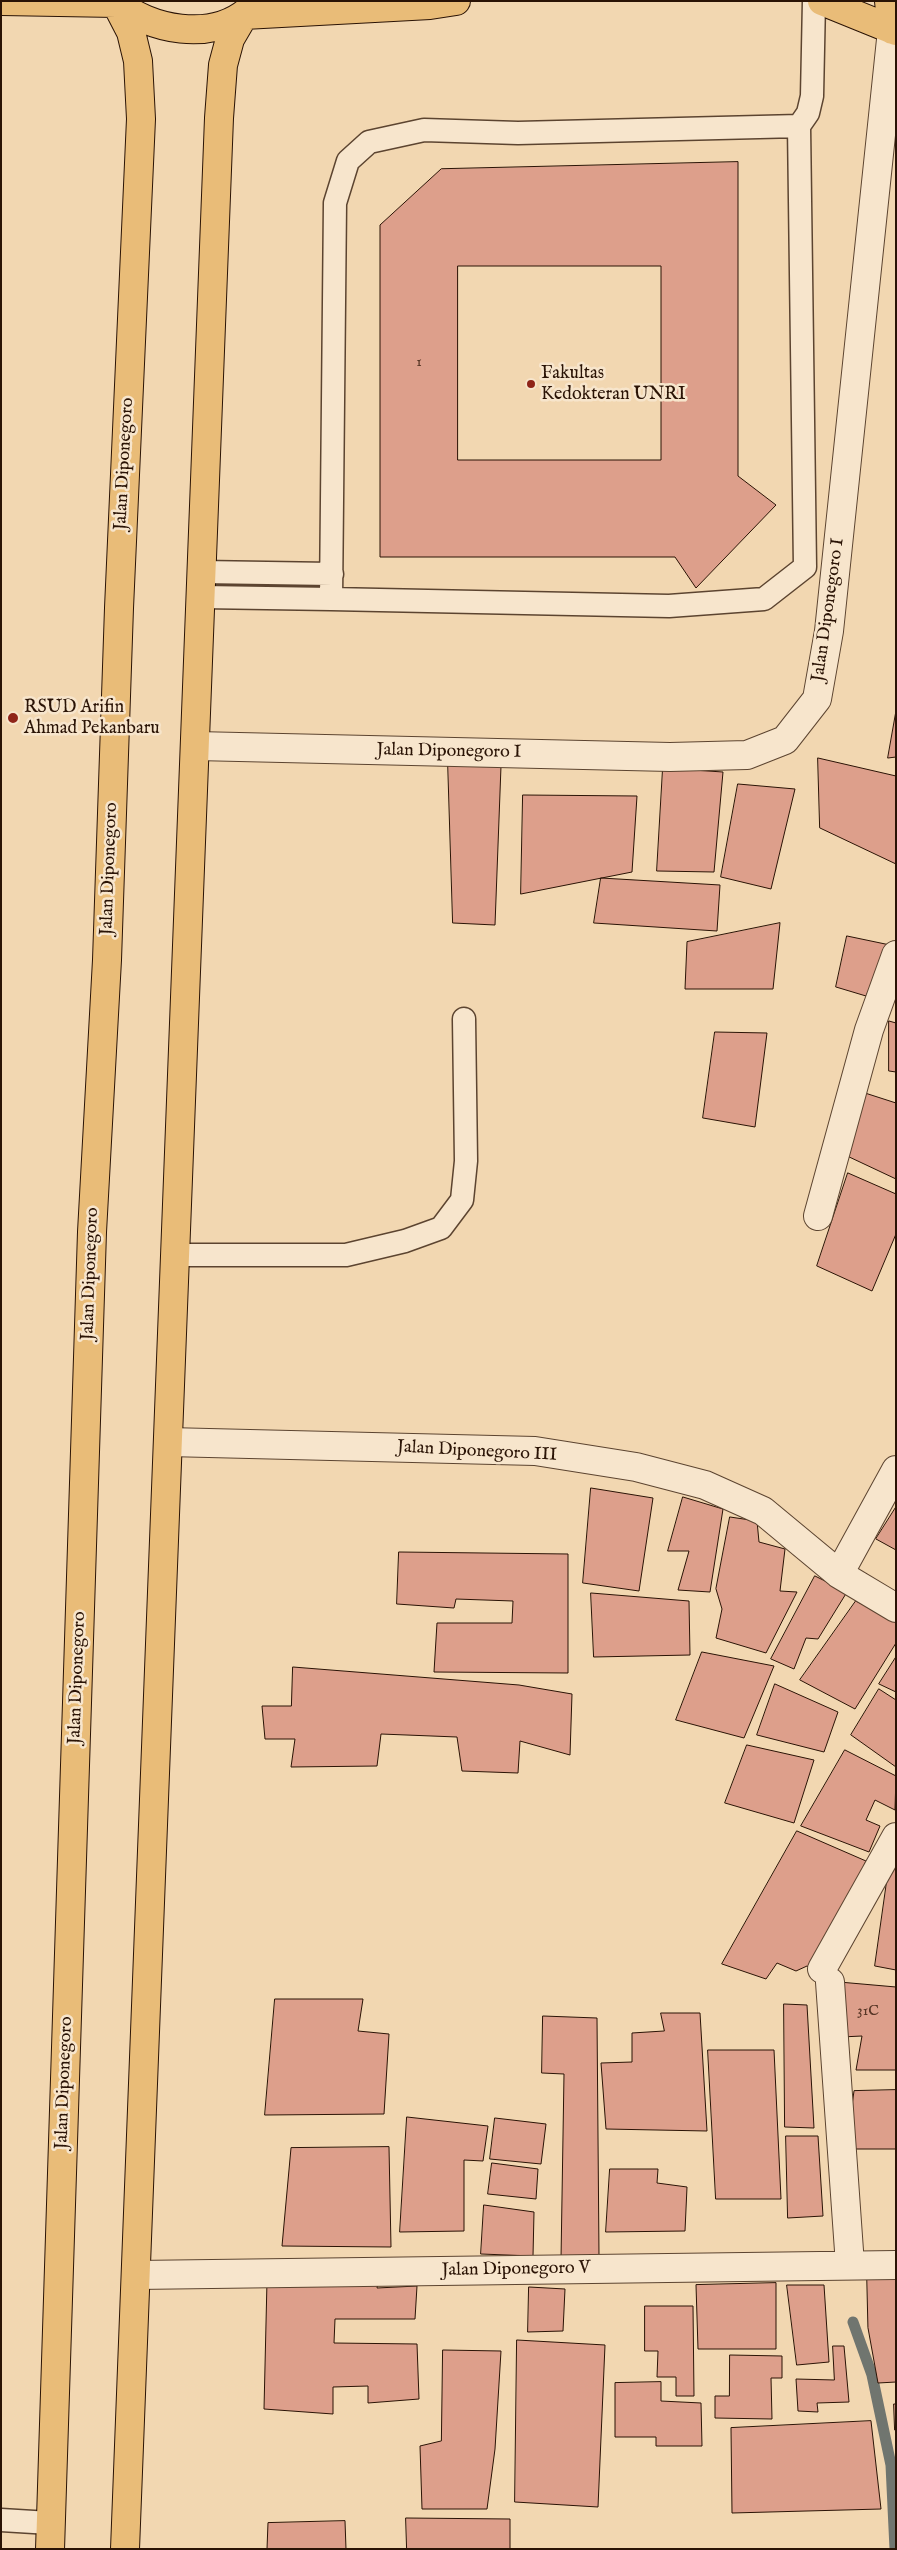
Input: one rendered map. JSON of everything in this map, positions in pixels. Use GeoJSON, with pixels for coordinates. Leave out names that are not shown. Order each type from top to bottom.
{"type":"FeatureCollection","features":[{"type":"Feature","properties":{"kind":"main road"},"geometry":{"type":"LineString","coordinates":[[2,1],[115,2],[151,23],[184,29],[216,26],[252,8],[430,5],[456,1]]}},
{"type":"Feature","properties":{"kind":"main road"},"geometry":{"type":"LineString","coordinates":[[822,1],[894,30]]}},
{"type":"Feature","properties":{"kind":"main road"},"geometry":{"type":"LineString","coordinates":[[889,1],[894,30]]}},
{"type":"Feature","properties":{"kind":"main road","name":"Jalan Diponegoro"},"geometry":{"type":"LineString","coordinates":[[50,2536],[91,1242],[107,960],[119,598],[141,119],[138,61],[131,32],[115,2]]}},
{"type":"Feature","properties":{"kind":"main road"},"geometry":{"type":"LineString","coordinates":[[125,2549],[219,118],[224,65],[230,38],[252,8]]}},
{"type":"Feature","properties":{"kind":"street","name":"Jalan Diponegoro I"},"geometry":{"type":"LineString","coordinates":[[196,746],[670,757],[747,754],[785,740],[817,699],[829,631],[894,30]]}},
{"type":"Feature","properties":{"kind":"street"},"geometry":{"type":"LineString","coordinates":[[818,1216],[869,1030],[896,955]]}},
{"type":"Feature","properties":{"kind":"street","name":"Jalan Diponegoro III"},"geometry":{"type":"LineString","coordinates":[[168,1442],[535,1451],[636,1467],[705,1485],[763,1511],[839,1574],[896,1608]]}},
{"type":"Feature","properties":{"kind":"street"},"geometry":{"type":"LineString","coordinates":[[839,1574],[896,1470]]}},
{"type":"Feature","properties":{"kind":"street"},"geometry":{"type":"LineString","coordinates":[[850,2265],[826,1975],[896,1838]]}},
{"type":"Feature","properties":{"kind":"street","name":"Jalan Diponegoro V"},"geometry":{"type":"LineString","coordinates":[[136,2275],[896,2265]]}},
{"type":"Feature","properties":{"kind":"lane"},"geometry":{"type":"LineString","coordinates":[[202,584],[331,599],[668,606],[764,599],[805,566],[799,126],[808,113],[812,96],[814,1]]}},
{"type":"Feature","properties":{"kind":"lane"},"geometry":{"type":"LineString","coordinates":[[331,599],[335,203],[348,161],[369,142],[424,130],[518,133],[799,126]]}},
{"type":"Feature","properties":{"kind":"lane"},"geometry":{"type":"LineString","coordinates":[[202,584],[332,574]]}},
{"type":"Feature","properties":{"kind":"lane"},"geometry":{"type":"LineString","coordinates":[[176,1255],[346,1255],[405,1242],[440,1228],[462,1200],[466,1161],[464,1020]]}},
{"type":"Feature","properties":{"kind":"lane"},"geometry":{"type":"LineString","coordinates":[[1,2520],[50,2536]]}},
{"type":"Feature","properties":{"kind":"building"},"geometry":{"type":"Polygon","coordinates":[[[738,162],[738,476],[776,505],[696,588],[675,557],[380,557],[380,225],[441,169],[738,162]],[[458,266],[458,460],[661,460],[661,266],[458,266]]]}},
{"type":"Feature","properties":{"kind":"building"},"geometry":{"type":"Polygon","coordinates":[[[896,711],[896,757],[888,758],[896,711]]]}},
{"type":"Feature","properties":{"kind":"building"},"geometry":{"type":"Polygon","coordinates":[[[818,758],[896,776],[896,864],[820,828],[818,758]]]}},
{"type":"Feature","properties":{"kind":"building"},"geometry":{"type":"Polygon","coordinates":[[[448,762],[501,766],[495,925],[453,923],[448,762]]]}},
{"type":"Feature","properties":{"kind":"building"},"geometry":{"type":"Polygon","coordinates":[[[663,768],[723,772],[714,872],[657,871],[663,768]]]}},
{"type":"Feature","properties":{"kind":"building"},"geometry":{"type":"Polygon","coordinates":[[[738,784],[795,789],[771,889],[721,877],[738,784]]]}},
{"type":"Feature","properties":{"kind":"building"},"geometry":{"type":"Polygon","coordinates":[[[523,795],[637,796],[632,872],[521,894],[523,795]]]}},
{"type":"Feature","properties":{"kind":"building"},"geometry":{"type":"Polygon","coordinates":[[[601,878],[720,885],[717,931],[594,923],[601,878]]]}},
{"type":"Feature","properties":{"kind":"building"},"geometry":{"type":"Polygon","coordinates":[[[780,923],[773,989],[685,989],[687,942],[780,923]]]}},
{"type":"Feature","properties":{"kind":"building"},"geometry":{"type":"Polygon","coordinates":[[[847,936],[890,945],[866,996],[836,987],[847,936]]]}},
{"type":"Feature","properties":{"kind":"building"},"geometry":{"type":"Polygon","coordinates":[[[889,1021],[896,1023],[896,1072],[889,1071],[889,1021]]]}},
{"type":"Feature","properties":{"kind":"building"},"geometry":{"type":"Polygon","coordinates":[[[715,1032],[767,1033],[755,1127],[703,1118],[715,1032]]]}},
{"type":"Feature","properties":{"kind":"building"},"geometry":{"type":"Polygon","coordinates":[[[865,1093],[896,1103],[896,1179],[845,1155],[865,1093]]]}},
{"type":"Feature","properties":{"kind":"building"},"geometry":{"type":"Polygon","coordinates":[[[848,1173],[896,1194],[896,1234],[872,1291],[817,1266],[848,1173]]]}},
{"type":"Feature","properties":{"kind":"building"},"geometry":{"type":"Polygon","coordinates":[[[591,1488],[653,1498],[639,1591],[583,1583],[591,1488]]]}},
{"type":"Feature","properties":{"kind":"building"},"geometry":{"type":"Polygon","coordinates":[[[683,1497],[723,1509],[710,1592],[678,1590],[689,1551],[668,1551],[683,1497]]]}},
{"type":"Feature","properties":{"kind":"building"},"geometry":{"type":"Polygon","coordinates":[[[896,1507],[896,1550],[876,1539],[896,1507]]]}},
{"type":"Feature","properties":{"kind":"building"},"geometry":{"type":"Polygon","coordinates":[[[730,1517],[757,1521],[759,1542],[785,1549],[780,1591],[797,1592],[766,1653],[716,1638],[722,1609],[716,1589],[730,1517]]]}},
{"type":"Feature","properties":{"kind":"building"},"geometry":{"type":"Polygon","coordinates":[[[399,1552],[568,1554],[568,1673],[434,1672],[437,1623],[512,1623],[513,1601],[456,1599],[454,1608],[397,1604],[399,1552]]]}},
{"type":"Feature","properties":{"kind":"building"},"geometry":{"type":"Polygon","coordinates":[[[815,1576],[847,1592],[818,1639],[806,1638],[794,1669],[771,1659],[815,1576]]]}},
{"type":"Feature","properties":{"kind":"building"},"geometry":{"type":"Polygon","coordinates":[[[591,1593],[689,1601],[690,1655],[594,1657],[591,1593]]]}},
{"type":"Feature","properties":{"kind":"building"},"geometry":{"type":"Polygon","coordinates":[[[856,1601],[896,1622],[896,1643],[855,1709],[800,1680],[856,1601]]]}},
{"type":"Feature","properties":{"kind":"building"},"geometry":{"type":"Polygon","coordinates":[[[702,1652],[774,1666],[744,1738],[676,1720],[702,1652]]]}},
{"type":"Feature","properties":{"kind":"building"},"geometry":{"type":"Polygon","coordinates":[[[896,1657],[896,1692],[879,1684],[896,1657]]]}},
{"type":"Feature","properties":{"kind":"building"},"geometry":{"type":"Polygon","coordinates":[[[293,1667],[519,1685],[572,1694],[570,1755],[520,1741],[518,1773],[462,1771],[457,1737],[381,1734],[377,1766],[291,1767],[295,1739],[265,1739],[262,1706],[291,1706],[293,1667]]]}},
{"type":"Feature","properties":{"kind":"building"},"geometry":{"type":"Polygon","coordinates":[[[775,1684],[838,1712],[824,1752],[757,1735],[775,1684]]]}},
{"type":"Feature","properties":{"kind":"building"},"geometry":{"type":"Polygon","coordinates":[[[879,1689],[896,1700],[896,1767],[851,1735],[879,1689]]]}},
{"type":"Feature","properties":{"kind":"building"},"geometry":{"type":"Polygon","coordinates":[[[747,1745],[814,1760],[794,1823],[725,1803],[747,1745]]]}},
{"type":"Feature","properties":{"kind":"building"},"geometry":{"type":"Polygon","coordinates":[[[845,1750],[896,1776],[895,1810],[875,1800],[866,1820],[880,1826],[869,1852],[801,1826],[845,1750]]]}},
{"type":"Feature","properties":{"kind":"building"},"geometry":{"type":"Polygon","coordinates":[[[797,1831],[866,1861],[819,1963],[814,1970],[807,1966],[796,1971],[777,1963],[766,1979],[722,1964],[797,1831]]]}},
{"type":"Feature","properties":{"kind":"building"},"geometry":{"type":"Polygon","coordinates":[[[889,1867],[896,1868],[896,1970],[875,1966],[889,1867]]]}},
{"type":"Feature","properties":{"kind":"building"},"geometry":{"type":"Polygon","coordinates":[[[839,1982],[896,1987],[896,2070],[856,2070],[862,2036],[841,2037],[839,1982]]]}},
{"type":"Feature","properties":{"kind":"building"},"geometry":{"type":"Polygon","coordinates":[[[275,1999],[363,1999],[358,2031],[389,2034],[384,2114],[265,2115],[275,1999]]]}},
{"type":"Feature","properties":{"kind":"building"},"geometry":{"type":"Polygon","coordinates":[[[784,2004],[807,2005],[814,2128],[785,2127],[784,2004]]]}},
{"type":"Feature","properties":{"kind":"building"},"geometry":{"type":"Polygon","coordinates":[[[661,2013],[700,2013],[707,2131],[606,2129],[601,2063],[632,2062],[632,2033],[664,2031],[661,2013]]]}},
{"type":"Feature","properties":{"kind":"building"},"geometry":{"type":"Polygon","coordinates":[[[543,2016],[597,2018],[599,2256],[561,2259],[564,2074],[542,2073],[543,2016]]]}},
{"type":"Feature","properties":{"kind":"building"},"geometry":{"type":"Polygon","coordinates":[[[708,2050],[774,2050],[781,2199],[716,2199],[708,2050]]]}},
{"type":"Feature","properties":{"kind":"building"},"geometry":{"type":"Polygon","coordinates":[[[896,2090],[896,2149],[846,2149],[854,2091],[896,2090]]]}},
{"type":"Feature","properties":{"kind":"building"},"geometry":{"type":"Polygon","coordinates":[[[407,2117],[488,2126],[483,2161],[464,2160],[464,2231],[400,2232],[407,2117]]]}},
{"type":"Feature","properties":{"kind":"building"},"geometry":{"type":"Polygon","coordinates":[[[495,2118],[546,2124],[541,2164],[490,2159],[495,2118]]]}},
{"type":"Feature","properties":{"kind":"building"},"geometry":{"type":"Polygon","coordinates":[[[786,2136],[818,2136],[823,2216],[788,2218],[786,2136]]]}},
{"type":"Feature","properties":{"kind":"building"},"geometry":{"type":"Polygon","coordinates":[[[389,2147],[391,2247],[282,2246],[291,2148],[389,2147]]]}},
{"type":"Feature","properties":{"kind":"building"},"geometry":{"type":"Polygon","coordinates":[[[492,2163],[538,2169],[536,2199],[488,2194],[492,2163]]]}},
{"type":"Feature","properties":{"kind":"building"},"geometry":{"type":"Polygon","coordinates":[[[610,2169],[658,2169],[657,2183],[687,2187],[685,2231],[606,2232],[610,2169]]]}},
{"type":"Feature","properties":{"kind":"building"},"geometry":{"type":"Polygon","coordinates":[[[484,2205],[534,2212],[533,2256],[481,2254],[484,2205]]]}},
{"type":"Feature","properties":{"kind":"building"},"geometry":{"type":"Polygon","coordinates":[[[867,2272],[896,2275],[896,2382],[878,2383],[868,2328],[867,2272]]]}},
{"type":"Feature","properties":{"kind":"building"},"geometry":{"type":"Polygon","coordinates":[[[379,2278],[377,2288],[417,2286],[415,2319],[335,2319],[334,2343],[417,2344],[419,2399],[368,2403],[368,2386],[333,2387],[333,2414],[264,2409],[267,2281],[379,2278]]]}},
{"type":"Feature","properties":{"kind":"building"},"geometry":{"type":"Polygon","coordinates":[[[776,2283],[776,2349],[698,2349],[696,2285],[776,2283]]]}},
{"type":"Feature","properties":{"kind":"building"},"geometry":{"type":"Polygon","coordinates":[[[787,2285],[824,2285],[829,2362],[797,2365],[787,2285]]]}},
{"type":"Feature","properties":{"kind":"building"},"geometry":{"type":"Polygon","coordinates":[[[529,2287],[565,2289],[563,2331],[528,2332],[529,2287]]]}},
{"type":"Feature","properties":{"kind":"building"},"geometry":{"type":"Polygon","coordinates":[[[645,2306],[693,2306],[694,2396],[676,2396],[676,2377],[657,2377],[658,2351],[645,2351],[645,2306]]]}},
{"type":"Feature","properties":{"kind":"building"},"geometry":{"type":"Polygon","coordinates":[[[517,2340],[605,2345],[598,2507],[515,2502],[517,2340]]]}},
{"type":"Feature","properties":{"kind":"building"},"geometry":{"type":"Polygon","coordinates":[[[833,2346],[844,2346],[849,2402],[817,2403],[818,2412],[798,2411],[796,2379],[834,2380],[833,2346]]]}},
{"type":"Feature","properties":{"kind":"building"},"geometry":{"type":"Polygon","coordinates":[[[443,2350],[501,2351],[495,2449],[487,2509],[422,2509],[420,2446],[441,2441],[443,2350]]]}},
{"type":"Feature","properties":{"kind":"building"},"geometry":{"type":"Polygon","coordinates":[[[730,2355],[782,2356],[782,2378],[771,2378],[772,2419],[715,2418],[715,2396],[729,2396],[730,2355]]]}},
{"type":"Feature","properties":{"kind":"building"},"geometry":{"type":"Polygon","coordinates":[[[661,2382],[661,2401],[701,2403],[702,2446],[656,2446],[656,2437],[615,2437],[615,2383],[661,2382]]]}},
{"type":"Feature","properties":{"kind":"building"},"geometry":{"type":"Polygon","coordinates":[[[894,2404],[896,2404],[896,2430],[895,2430],[894,2404]]]}},
{"type":"Feature","properties":{"kind":"building"},"geometry":{"type":"Polygon","coordinates":[[[871,2421],[881,2509],[732,2513],[731,2428],[871,2421]]]}},
{"type":"Feature","properties":{"kind":"building"},"geometry":{"type":"Polygon","coordinates":[[[406,2518],[510,2519],[510,2549],[407,2549],[406,2518]]]}},
{"type":"Feature","properties":{"kind":"building"},"geometry":{"type":"Polygon","coordinates":[[[345,2521],[346,2549],[267,2549],[268,2523],[345,2521]]]}},
{"type":"Feature","properties":{"kind":"waterway"},"geometry":{"type":"LineString","coordinates":[[853,2322],[872,2375],[891,2465],[895,2549]]}},
{"type":"Feature","properties":{"kind":"place","name":"Fakultas Kedokteran UNRI"},"geometry":{"type":"Point","coordinates":[531,384]}},
{"type":"Feature","properties":{"kind":"place","name":"RSUD Arifin Ahmad Pekanbaru"},"geometry":{"type":"Point","coordinates":[13,718]}}]}
